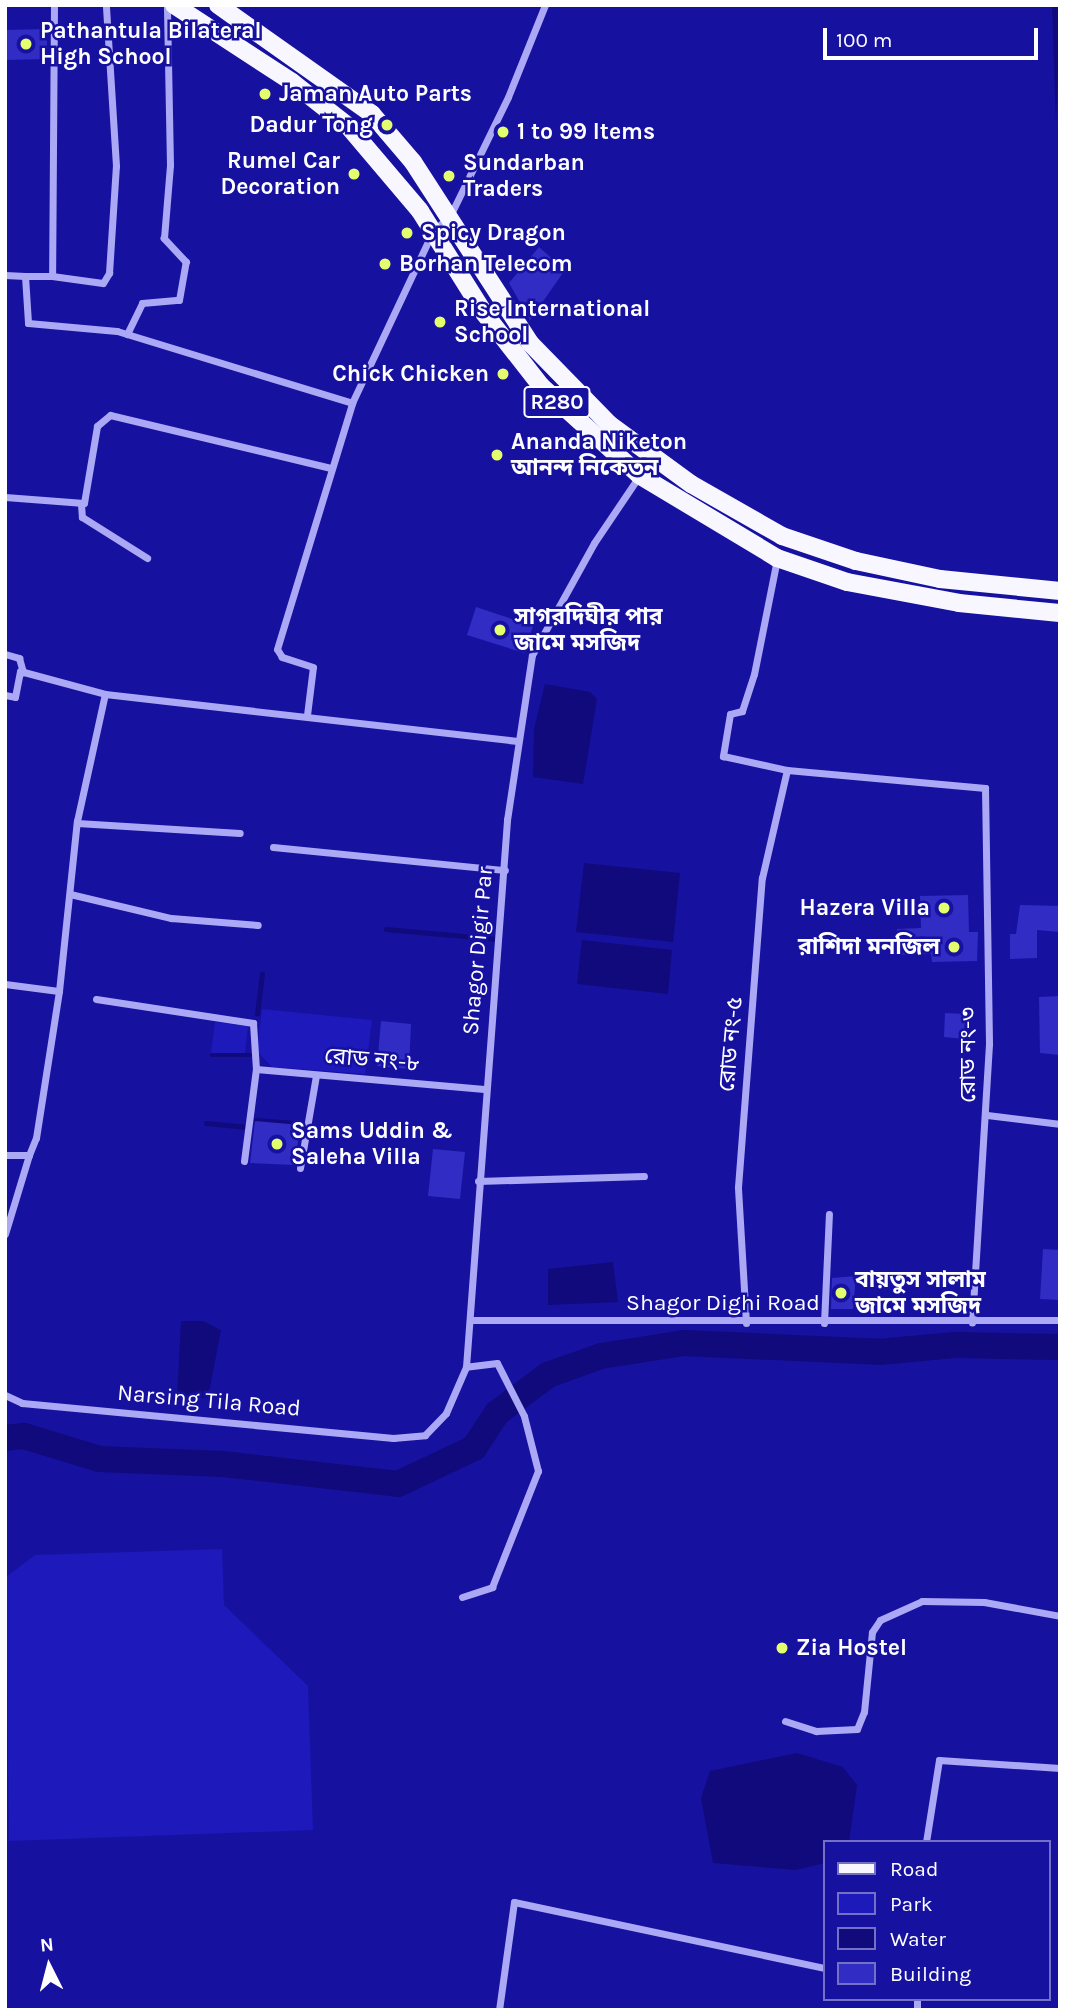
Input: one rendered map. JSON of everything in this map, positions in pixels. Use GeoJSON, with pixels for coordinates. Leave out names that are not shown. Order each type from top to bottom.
{"type":"FeatureCollection","features":[{"type":"Feature","properties":{"kind":"main road","name":"R280"},"geometry":{"type":"LineString","coordinates":[[174,5],[292,82],[348,126],[433,231],[484,313],[541,386],[639,475],[777,558],[847,582],[960,603],[1060,613]]}},
{"type":"Feature","properties":{"kind":"main road","name":"R280"},"geometry":{"type":"LineString","coordinates":[[218,5],[372,114],[450,216],[500,304],[530,344],[609,424],[653,456],[782,536],[856,561],[940,579],[1060,591]]}},
{"type":"Feature","properties":{"kind":"street"},"geometry":{"type":"LineString","coordinates":[[52,276],[54,5]]}},
{"type":"Feature","properties":{"kind":"street"},"geometry":{"type":"LineString","coordinates":[[5,275],[52,276],[103,283],[109,273],[117,166],[106,5]]}},
{"type":"Feature","properties":{"kind":"street"},"geometry":{"type":"LineString","coordinates":[[127,334],[142,303],[179,300],[186,262],[164,238],[170,165],[167,5]]}},
{"type":"Feature","properties":{"kind":"street"},"geometry":{"type":"LineString","coordinates":[[307,715],[313,667],[282,657],[278,649],[352,403],[433,231],[450,216],[508,97],[545,5]]}},
{"type":"Feature","properties":{"kind":"street"},"geometry":{"type":"LineString","coordinates":[[25,276],[28,323],[127,334],[352,403]]}},
{"type":"Feature","properties":{"kind":"street"},"geometry":{"type":"LineString","coordinates":[[5,497],[81,503],[87,498],[97,426],[110,415],[331,468]]}},
{"type":"Feature","properties":{"kind":"street","name":"Shagor Digir Par"},"geometry":{"type":"LineString","coordinates":[[410,1437],[436,1426],[454,1400],[466,1367],[484,1089],[517,741],[532,655],[653,456]]}},
{"type":"Feature","properties":{"kind":"street"},"geometry":{"type":"LineString","coordinates":[[81,503],[82,517],[146,558]]}},
{"type":"Feature","properties":{"kind":"street"},"geometry":{"type":"LineString","coordinates":[[777,558],[754,674],[742,711],[730,714],[722,753],[726,758],[787,769]]}},
{"type":"Feature","properties":{"kind":"street"},"geometry":{"type":"LineString","coordinates":[[5,654],[19,658],[23,672],[15,697],[5,695]]}},
{"type":"Feature","properties":{"kind":"street"},"geometry":{"type":"LineString","coordinates":[[23,672],[105,694],[517,741]]}},
{"type":"Feature","properties":{"kind":"street"},"geometry":{"type":"LineString","coordinates":[[5,1234],[44,1104],[77,823],[105,694]]}},
{"type":"Feature","properties":{"kind":"street","name":"রোড নং-৩"},"geometry":{"type":"LineString","coordinates":[[787,769],[985,788],[987,1115],[972,1322]]}},
{"type":"Feature","properties":{"kind":"street","name":"রোড নং-৫"},"geometry":{"type":"LineString","coordinates":[[746,1323],[738,1187],[762,878],[787,769]]}},
{"type":"Feature","properties":{"kind":"street"},"geometry":{"type":"LineString","coordinates":[[77,823],[240,833]]}},
{"type":"Feature","properties":{"kind":"street"},"geometry":{"type":"LineString","coordinates":[[273,847],[505,870]]}},
{"type":"Feature","properties":{"kind":"street"},"geometry":{"type":"LineString","coordinates":[[70,894],[171,918],[258,925]]}},
{"type":"Feature","properties":{"kind":"street"},"geometry":{"type":"LineString","coordinates":[[5,984],[59,990]]}},
{"type":"Feature","properties":{"kind":"street"},"geometry":{"type":"LineString","coordinates":[[96,999],[253,1023],[256,1069],[244,1161]]}},
{"type":"Feature","properties":{"kind":"street","name":"রোড নং-৮"},"geometry":{"type":"LineString","coordinates":[[256,1069],[484,1089]]}},
{"type":"Feature","properties":{"kind":"street"},"geometry":{"type":"LineString","coordinates":[[300,1168],[316,1075]]}},
{"type":"Feature","properties":{"kind":"street"},"geometry":{"type":"LineString","coordinates":[[987,1115],[1060,1124]]}},
{"type":"Feature","properties":{"kind":"street"},"geometry":{"type":"LineString","coordinates":[[5,1155],[29,1155]]}},
{"type":"Feature","properties":{"kind":"street"},"geometry":{"type":"LineString","coordinates":[[478,1181],[644,1176]]}},
{"type":"Feature","properties":{"kind":"street"},"geometry":{"type":"LineString","coordinates":[[824,1323],[829,1214]]}},
{"type":"Feature","properties":{"kind":"street","name":"Shagor Dighi Road"},"geometry":{"type":"LineString","coordinates":[[470,1320],[746,1323],[1060,1320]]}},
{"type":"Feature","properties":{"kind":"street"},"geometry":{"type":"LineString","coordinates":[[462,1597],[492,1587],[538,1471],[524,1416],[497,1363],[466,1367]]}},
{"type":"Feature","properties":{"kind":"street","name":"Narsing Tila Road"},"geometry":{"type":"LineString","coordinates":[[5,1395],[22,1403],[410,1437]]}},
{"type":"Feature","properties":{"kind":"street"},"geometry":{"type":"LineString","coordinates":[[785,1721],[816,1731],[857,1729],[864,1712],[872,1632],[880,1620],[922,1601],[984,1602],[1060,1616]]}},
{"type":"Feature","properties":{"kind":"street"},"geometry":{"type":"LineString","coordinates":[[926,1840],[939,1760],[1060,1768]]}},
{"type":"Feature","properties":{"kind":"street"},"geometry":{"type":"LineString","coordinates":[[499,2010],[514,1902],[824,1968]]}},
{"type":"Feature","properties":{"kind":"green space"},"geometry":{"type":"Polygon","coordinates":[[[262,1009],[372,1020],[365,1074],[272,1067],[257,1051],[262,1009]]]}},
{"type":"Feature","properties":{"kind":"green space"},"geometry":{"type":"Polygon","coordinates":[[[215,1022],[248,1026],[245,1053],[211,1053],[215,1022]]]}},
{"type":"Feature","properties":{"kind":"green space"},"geometry":{"type":"Polygon","coordinates":[[[222,1549],[224,1605],[308,1686],[313,1830],[9,1841],[6,1577],[35,1555],[222,1549]]]}},
{"type":"Feature","properties":{"kind":"water"},"geometry":{"type":"Polygon","coordinates":[[[1052,5],[1060,5],[1056,125],[1052,5]]]}},
{"type":"Feature","properties":{"kind":"water"},"geometry":{"type":"Polygon","coordinates":[[[545,684],[590,692],[597,699],[583,784],[533,777],[534,729],[545,684]]]}},
{"type":"Feature","properties":{"kind":"water"},"geometry":{"type":"Polygon","coordinates":[[[584,863],[680,873],[673,942],[576,932],[584,863]]]}},
{"type":"Feature","properties":{"kind":"water"},"geometry":{"type":"Polygon","coordinates":[[[582,940],[672,950],[668,994],[577,984],[582,940]]]}},
{"type":"Feature","properties":{"kind":"water"},"geometry":{"type":"Polygon","coordinates":[[[613,1262],[618,1302],[548,1305],[548,1269],[613,1262]]]}},
{"type":"Feature","properties":{"kind":"water"},"geometry":{"type":"Polygon","coordinates":[[[181,1321],[203,1321],[221,1330],[208,1398],[177,1398],[181,1321]]]}},
{"type":"Feature","properties":{"kind":"water"},"geometry":{"type":"Polygon","coordinates":[[[797,1753],[843,1767],[857,1785],[849,1840],[824,1840],[824,1863],[796,1870],[713,1863],[701,1798],[710,1771],[797,1753]]]}},
{"type":"Feature","properties":{"kind":"building","name":"Pathantula Bilateral High School"},"geometry":{"type":"Polygon","coordinates":[[[47,29],[47,59],[5,60],[5,30],[47,29]]]}},
{"type":"Feature","properties":{"kind":"building"},"geometry":{"type":"Polygon","coordinates":[[[539,247],[565,270],[530,320],[509,283],[539,247]]]}},
{"type":"Feature","properties":{"kind":"building","name":"সাগরদিঘীর পার জামে মসজিদ"},"geometry":{"type":"Polygon","coordinates":[[[476,607],[533,626],[524,653],[467,635],[476,607]]]}},
{"type":"Feature","properties":{"kind":"building"},"geometry":{"type":"Polygon","coordinates":[[[968,895],[969,932],[978,932],[977,961],[932,962],[931,954],[898,955],[897,929],[921,928],[920,896],[968,895]]]}},
{"type":"Feature","properties":{"kind":"building"},"geometry":{"type":"Polygon","coordinates":[[[1020,905],[1060,906],[1060,932],[1037,930],[1037,958],[1010,959],[1010,934],[1016,934],[1020,905]]]}},
{"type":"Feature","properties":{"kind":"building"},"geometry":{"type":"Polygon","coordinates":[[[1060,996],[1060,1055],[1040,1053],[1039,997],[1060,996]]]}},
{"type":"Feature","properties":{"kind":"building"},"geometry":{"type":"Polygon","coordinates":[[[945,1013],[965,1014],[964,1039],[944,1037],[945,1013]]]}},
{"type":"Feature","properties":{"kind":"building"},"geometry":{"type":"Polygon","coordinates":[[[381,1021],[411,1024],[409,1069],[377,1066],[381,1021]]]}},
{"type":"Feature","properties":{"kind":"building","name":"Sams Uddin & Saleha Villa"},"geometry":{"type":"Polygon","coordinates":[[[255,1121],[301,1125],[294,1165],[250,1163],[255,1121]]]}},
{"type":"Feature","properties":{"kind":"building"},"geometry":{"type":"Polygon","coordinates":[[[433,1149],[465,1152],[460,1199],[428,1196],[433,1149]]]}},
{"type":"Feature","properties":{"kind":"building"},"geometry":{"type":"Polygon","coordinates":[[[1043,1249],[1060,1250],[1060,1300],[1040,1299],[1043,1249]]]}},
{"type":"Feature","properties":{"kind":"building","name":"বায়তুস সালাম জামে মসজিদ"},"geometry":{"type":"Polygon","coordinates":[[[856,1276],[853,1309],[831,1309],[832,1278],[856,1276]]]}},
{"type":"Feature","properties":{"kind":"waterway"},"geometry":{"type":"LineString","coordinates":[[386,929],[497,939]]}},
{"type":"Feature","properties":{"kind":"waterway"},"geometry":{"type":"LineString","coordinates":[[257,1014],[262,974]]}},
{"type":"Feature","properties":{"kind":"waterway"},"geometry":{"type":"LineString","coordinates":[[212,1055],[250,1055]]}},
{"type":"Feature","properties":{"kind":"waterway"},"geometry":{"type":"LineString","coordinates":[[256,1120],[307,1124]]}},
{"type":"Feature","properties":{"kind":"waterway"},"geometry":{"type":"LineString","coordinates":[[206,1123],[248,1127]]}},
{"type":"Feature","properties":{"kind":"waterway"},"geometry":{"type":"LineString","coordinates":[[5,1438],[24,1436],[99,1459],[223,1464],[398,1484],[474,1448],[497,1413],[548,1375],[601,1356],[684,1343],[879,1352],[955,1345],[1060,1347]]}},
{"type":"Feature","properties":{"kind":"place","name":"Pathantula Bilateral High School"},"geometry":{"type":"Point","coordinates":[26,44]}},
{"type":"Feature","properties":{"kind":"place","name":"Jaman Auto Parts"},"geometry":{"type":"Point","coordinates":[265,94]}},
{"type":"Feature","properties":{"kind":"place","name":"Dadur Tong"},"geometry":{"type":"Point","coordinates":[387,125]}},
{"type":"Feature","properties":{"kind":"place","name":"1 to 99 Items"},"geometry":{"type":"Point","coordinates":[503,132]}},
{"type":"Feature","properties":{"kind":"place","name":"Rumel Car Decoration"},"geometry":{"type":"Point","coordinates":[354,174]}},
{"type":"Feature","properties":{"kind":"place","name":"Sundarban Traders"},"geometry":{"type":"Point","coordinates":[449,176]}},
{"type":"Feature","properties":{"kind":"place","name":"Spicy Dragon"},"geometry":{"type":"Point","coordinates":[407,233]}},
{"type":"Feature","properties":{"kind":"place","name":"Borhan Telecom"},"geometry":{"type":"Point","coordinates":[385,264]}},
{"type":"Feature","properties":{"kind":"place","name":"Rise International School"},"geometry":{"type":"Point","coordinates":[440,322]}},
{"type":"Feature","properties":{"kind":"place","name":"Chick Chicken"},"geometry":{"type":"Point","coordinates":[503,374]}},
{"type":"Feature","properties":{"kind":"place","name":"Ananda Niketon আনন্দ নিকেতন"},"geometry":{"type":"Point","coordinates":[497,455]}},
{"type":"Feature","properties":{"kind":"place","name":"সাগরদিঘীর পার জামে মসজিদ"},"geometry":{"type":"Point","coordinates":[500,630]}},
{"type":"Feature","properties":{"kind":"place","name":"Hazera Villa"},"geometry":{"type":"Point","coordinates":[944,908]}},
{"type":"Feature","properties":{"kind":"place","name":"রাশিদা মনজিল"},"geometry":{"type":"Point","coordinates":[954,947]}},
{"type":"Feature","properties":{"kind":"place","name":"Sams Uddin & Saleha Villa"},"geometry":{"type":"Point","coordinates":[277,1144]}},
{"type":"Feature","properties":{"kind":"place","name":"বায়তুস সালাম জামে মসজিদ"},"geometry":{"type":"Point","coordinates":[841,1293]}},
{"type":"Feature","properties":{"kind":"place","name":"Zia Hostel"},"geometry":{"type":"Point","coordinates":[782,1648]}}]}
